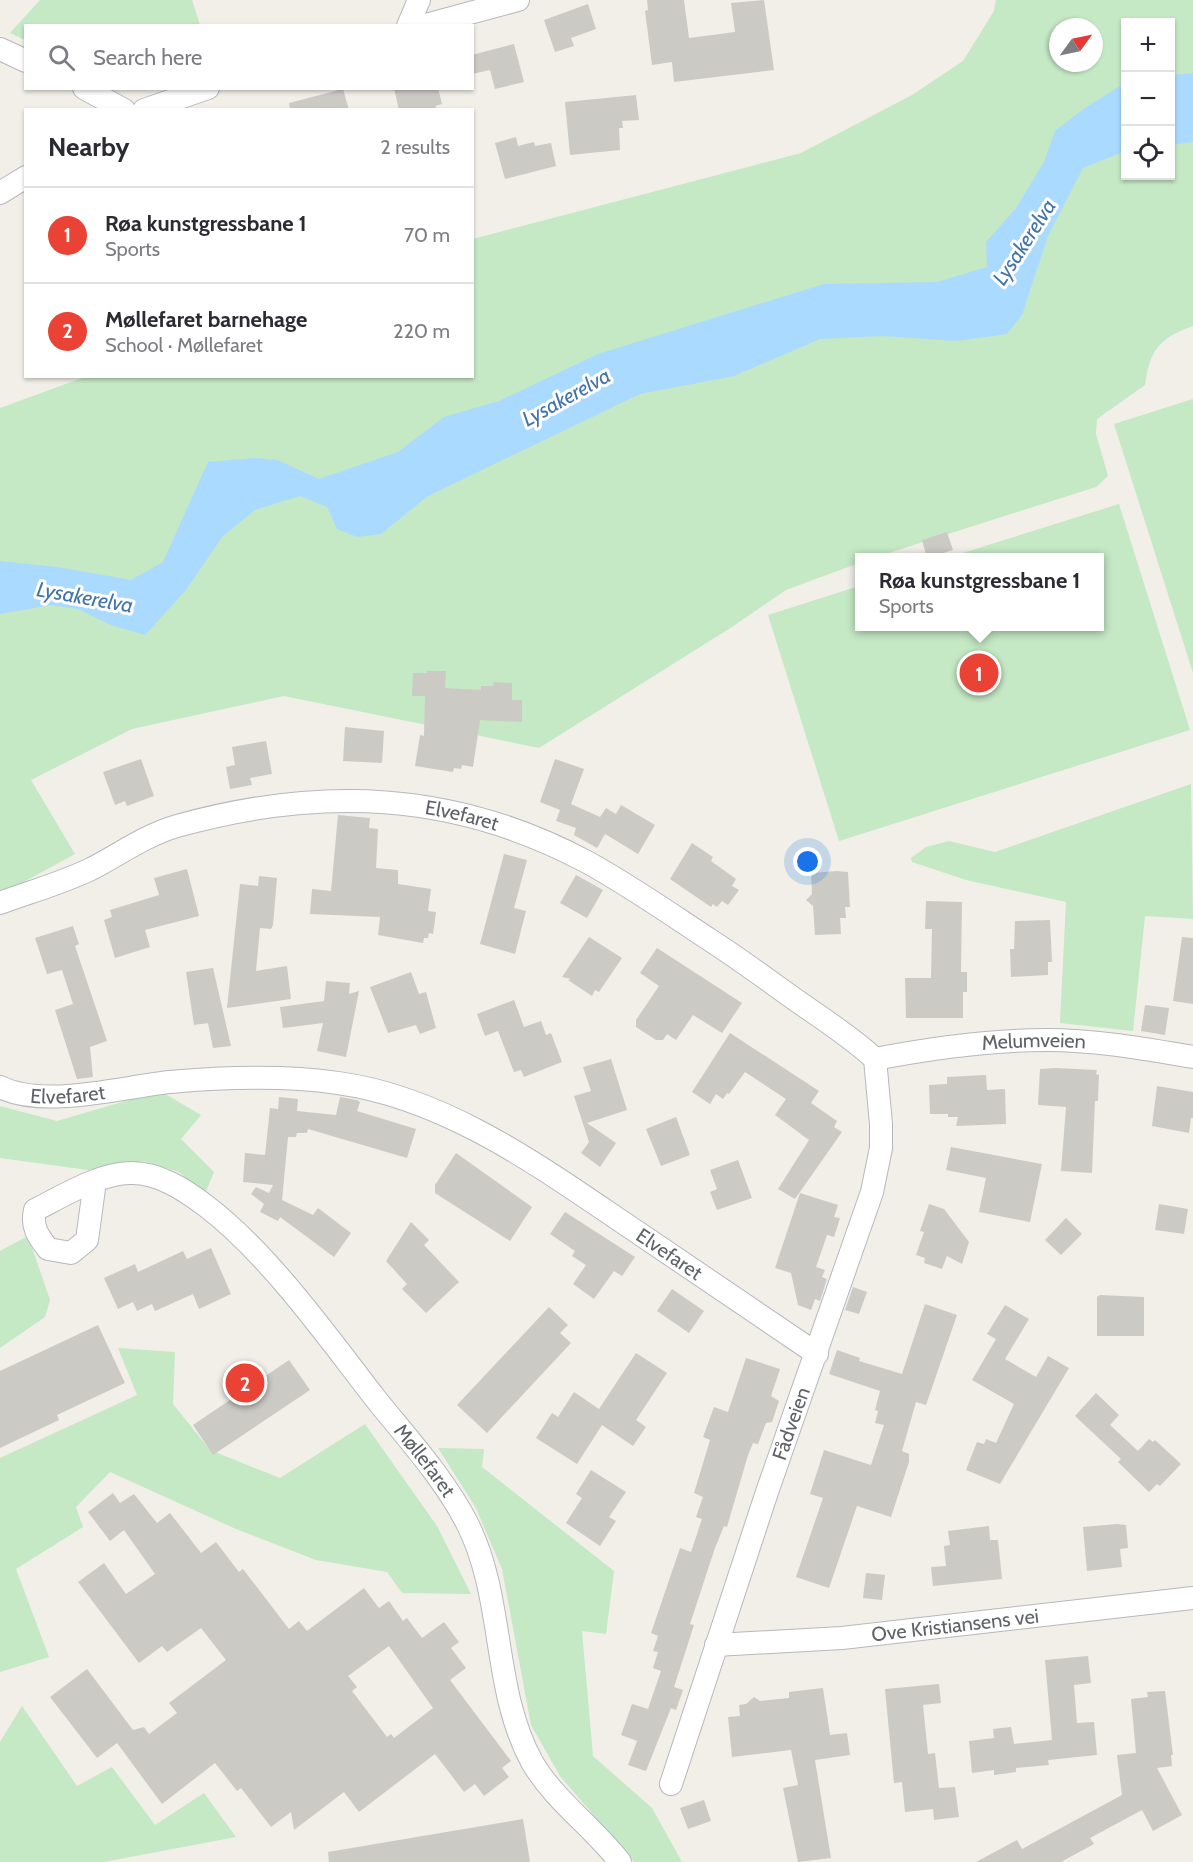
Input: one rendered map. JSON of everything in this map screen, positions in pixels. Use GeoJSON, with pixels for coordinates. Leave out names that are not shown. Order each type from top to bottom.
{"type":"FeatureCollection","features":[{"type":"Feature","properties":{"kind":"street"},"geometry":{"type":"LineString","coordinates":[[409,24],[419,0]]}},
{"type":"Feature","properties":{"kind":"street"},"geometry":{"type":"LineString","coordinates":[[429,24],[518,0]]}},
{"type":"Feature","properties":{"kind":"street"},"geometry":{"type":"LineString","coordinates":[[0,49],[24,60]]}},
{"type":"Feature","properties":{"kind":"street"},"geometry":{"type":"LineString","coordinates":[[88,90],[120,108]]}},
{"type":"Feature","properties":{"kind":"street"},"geometry":{"type":"LineString","coordinates":[[150,108],[202,90]]}},
{"type":"Feature","properties":{"kind":"street"},"geometry":{"type":"LineString","coordinates":[[0,193],[24,178]]}},
{"type":"Feature","properties":{"kind":"street","name":"Elvefaret"},"geometry":{"type":"LineString","coordinates":[[0,903],[90,869],[152,835],[176,826],[252,809],[299,803],[345,799],[394,801],[490,822],[586,861],[728,952],[853,1039],[875,1059]]}},
{"type":"Feature","properties":{"kind":"street","name":"Melumveien"},"geometry":{"type":"LineString","coordinates":[[875,1059],[989,1042],[1048,1040],[1118,1045],[1193,1057]]}},
{"type":"Feature","properties":{"kind":"street","name":"Fådveien"},"geometry":{"type":"LineString","coordinates":[[671,1784],[716,1645],[872,1192],[881,1148],[875,1059]]}},
{"type":"Feature","properties":{"kind":"street","name":"Elvefaret"},"geometry":{"type":"LineString","coordinates":[[0,1087],[15,1094],[49,1096],[197,1080],[303,1079],[341,1083],[413,1103],[483,1134],[567,1185],[817,1354]]}},
{"type":"Feature","properties":{"kind":"street","name":"Møllefaret"},"geometry":{"type":"LineString","coordinates":[[95,1181],[131,1173],[173,1183],[207,1207],[252,1249],[321,1328],[428,1464],[468,1524],[489,1581],[512,1717],[533,1763],[620,1862]]}},
{"type":"Feature","properties":{"kind":"street","name":"Ove Kristiansens vei"},"geometry":{"type":"LineString","coordinates":[[716,1645],[842,1638],[1193,1598]]}},
{"type":"Feature","properties":{"kind":"green space"},"geometry":{"type":"Polygon","coordinates":[[[40,0],[192,0],[200,24],[24,24],[24,40],[10,33],[40,0]]]}},
{"type":"Feature","properties":{"kind":"green space"},"geometry":{"type":"Polygon","coordinates":[[[996,0],[1193,0],[1193,326],[1164,341],[1153,354],[1145,385],[1097,419],[1096,434],[1108,476],[1096,487],[889,553],[855,553],[855,564],[786,590],[732,627],[539,748],[284,696],[132,729],[31,780],[75,854],[0,895],[0,408],[82,378],[474,378],[474,239],[801,153],[912,95],[963,61],[994,11],[996,0]]]}},
{"type":"Feature","properties":{"kind":"green space"},"geometry":{"type":"Polygon","coordinates":[[[1193,399],[1193,673],[1114,424],[1193,399]]]}},
{"type":"Feature","properties":{"kind":"green space"},"geometry":{"type":"Polygon","coordinates":[[[1119,504],[1190,730],[839,841],[768,615],[855,587],[855,631],[1104,631],[1104,553],[963,553],[1119,504]]]}},
{"type":"Feature","properties":{"kind":"green space"},"geometry":{"type":"Polygon","coordinates":[[[1191,784],[1193,919],[1145,916],[1133,1031],[1060,1023],[1066,902],[966,880],[912,862],[911,858],[926,847],[949,841],[995,852],[1191,784]]]}},
{"type":"Feature","properties":{"kind":"green space"},"geometry":{"type":"Polygon","coordinates":[[[160,1091],[201,1115],[181,1139],[214,1172],[205,1194],[179,1172],[144,1161],[88,1170],[0,1158],[0,1106],[57,1121],[160,1091]]]}},
{"type":"Feature","properties":{"kind":"green space"},"geometry":{"type":"Polygon","coordinates":[[[28,1236],[50,1300],[45,1317],[0,1348],[0,1251],[28,1236]]]}},
{"type":"Feature","properties":{"kind":"green space"},"geometry":{"type":"Polygon","coordinates":[[[118,1348],[175,1352],[173,1404],[210,1450],[280,1478],[365,1424],[437,1526],[471,1594],[402,1593],[387,1572],[316,1560],[236,1529],[110,1472],[76,1507],[83,1527],[16,1569],[49,1657],[0,1672],[0,1458],[137,1395],[118,1348]]]}},
{"type":"Feature","properties":{"kind":"green space"},"geometry":{"type":"Polygon","coordinates":[[[438,1448],[484,1449],[482,1467],[614,1571],[606,1634],[582,1631],[593,1756],[652,1808],[682,1862],[634,1862],[560,1776],[531,1725],[502,1569],[476,1508],[438,1448]]]}},
{"type":"Feature","properties":{"kind":"green space"},"geometry":{"type":"Polygon","coordinates":[[[22,1706],[77,1786],[112,1767],[155,1825],[204,1793],[236,1837],[104,1862],[0,1862],[0,1742],[22,1706]]]}},
{"type":"Feature","properties":{"kind":"water"},"geometry":{"type":"Polygon","coordinates":[[[1193,73],[1193,142],[1175,144],[1175,126],[1175,75],[1193,73]]]}},
{"type":"Feature","properties":{"kind":"water","name":"Lysakerelva"},"geometry":{"type":"Polygon","coordinates":[[[1121,85],[1121,153],[1083,168],[1048,236],[1022,315],[1007,334],[956,341],[883,336],[820,339],[734,376],[640,394],[428,496],[381,534],[357,537],[337,529],[327,507],[300,496],[255,510],[222,537],[186,590],[145,635],[111,625],[78,609],[51,605],[0,614],[0,561],[57,567],[131,580],[163,562],[208,462],[255,458],[277,460],[319,479],[398,452],[444,417],[499,401],[598,354],[824,284],[937,282],[987,267],[986,242],[1016,208],[1044,162],[1055,131],[1086,107],[1121,85]]]}},
{"type":"Feature","properties":{"kind":"building"},"geometry":{"type":"Polygon","coordinates":[[[647,0],[684,0],[689,38],[735,32],[731,3],[764,0],[774,70],[674,82],[672,62],[652,65],[645,11],[648,10],[647,0]]]}},
{"type":"Feature","properties":{"kind":"building"},"geometry":{"type":"Polygon","coordinates":[[[588,4],[596,29],[571,38],[574,46],[555,52],[544,20],[588,4]]]}},
{"type":"Feature","properties":{"kind":"building"},"geometry":{"type":"Polygon","coordinates":[[[514,44],[524,82],[495,89],[490,70],[474,74],[474,54],[514,44]]]}},
{"type":"Feature","properties":{"kind":"building"},"geometry":{"type":"Polygon","coordinates":[[[343,90],[348,108],[290,108],[289,103],[343,90]]]}},
{"type":"Feature","properties":{"kind":"building"},"geometry":{"type":"Polygon","coordinates":[[[394,90],[438,90],[442,104],[435,106],[436,108],[399,108],[394,90]]]}},
{"type":"Feature","properties":{"kind":"building"},"geometry":{"type":"Polygon","coordinates":[[[636,95],[639,120],[622,121],[623,128],[619,128],[620,150],[570,155],[565,102],[636,95]]]}},
{"type":"Feature","properties":{"kind":"building"},"geometry":{"type":"Polygon","coordinates":[[[516,137],[518,146],[534,142],[535,146],[551,143],[556,166],[505,179],[495,143],[516,137]]]}},
{"type":"Feature","properties":{"kind":"building"},"geometry":{"type":"Polygon","coordinates":[[[947,532],[953,550],[943,553],[926,553],[922,540],[947,532]]]}},
{"type":"Feature","properties":{"kind":"building"},"geometry":{"type":"Polygon","coordinates":[[[427,671],[446,671],[445,688],[481,690],[481,686],[493,686],[494,682],[512,683],[512,700],[522,700],[522,722],[480,720],[473,767],[462,765],[461,769],[454,768],[453,772],[415,766],[420,735],[424,736],[425,696],[412,696],[413,673],[427,673],[427,671]]]}},
{"type":"Feature","properties":{"kind":"building"},"geometry":{"type":"Polygon","coordinates":[[[345,727],[384,731],[382,763],[343,761],[345,727]]]}},
{"type":"Feature","properties":{"kind":"building"},"geometry":{"type":"Polygon","coordinates":[[[266,741],[272,774],[250,778],[252,785],[230,789],[226,767],[235,765],[232,747],[266,741]]]}},
{"type":"Feature","properties":{"kind":"building"},"geometry":{"type":"Polygon","coordinates":[[[141,759],[154,796],[127,806],[125,801],[115,805],[103,772],[141,759]]]}},
{"type":"Feature","properties":{"kind":"building"},"geometry":{"type":"Polygon","coordinates":[[[555,759],[584,769],[571,804],[600,817],[606,808],[616,814],[621,805],[655,825],[638,854],[605,834],[597,848],[574,835],[576,828],[556,821],[560,810],[540,802],[555,759]]]}},
{"type":"Feature","properties":{"kind":"building"},"geometry":{"type":"Polygon","coordinates":[[[338,815],[370,818],[369,828],[378,829],[376,868],[398,870],[398,884],[431,889],[428,911],[436,912],[433,934],[429,933],[423,943],[378,935],[380,917],[310,914],[312,889],[331,891],[338,815]]]}},
{"type":"Feature","properties":{"kind":"building"},"geometry":{"type":"Polygon","coordinates":[[[692,843],[713,857],[711,861],[736,879],[732,886],[739,890],[728,905],[722,901],[717,907],[713,904],[711,907],[670,879],[692,843]]]}},
{"type":"Feature","properties":{"kind":"building"},"geometry":{"type":"Polygon","coordinates":[[[504,854],[527,860],[514,908],[526,911],[515,954],[480,944],[504,854]]]}},
{"type":"Feature","properties":{"kind":"building"},"geometry":{"type":"Polygon","coordinates":[[[187,869],[199,916],[145,930],[150,947],[115,958],[104,920],[112,917],[110,910],[159,895],[154,878],[187,869]]]}},
{"type":"Feature","properties":{"kind":"building"},"geometry":{"type":"Polygon","coordinates":[[[848,872],[850,907],[845,907],[846,918],[840,918],[841,934],[815,935],[813,906],[806,900],[812,894],[811,873],[848,872]]]}},
{"type":"Feature","properties":{"kind":"building"},"geometry":{"type":"Polygon","coordinates":[[[576,875],[603,890],[587,918],[560,903],[576,875]]]}},
{"type":"Feature","properties":{"kind":"building"},"geometry":{"type":"Polygon","coordinates":[[[259,876],[277,878],[273,925],[271,929],[260,928],[256,971],[287,966],[291,999],[227,1008],[240,884],[258,886],[259,876]]]}},
{"type":"Feature","properties":{"kind":"building"},"geometry":{"type":"Polygon","coordinates":[[[926,901],[962,902],[961,972],[967,972],[967,992],[963,992],[963,1018],[906,1018],[905,978],[931,978],[932,929],[925,929],[926,901]]]}},
{"type":"Feature","properties":{"kind":"building"},"geometry":{"type":"Polygon","coordinates":[[[1050,920],[1052,962],[1048,962],[1048,975],[1011,977],[1010,949],[1014,949],[1015,921],[1050,920]]]}},
{"type":"Feature","properties":{"kind":"building"},"geometry":{"type":"Polygon","coordinates":[[[73,926],[79,944],[75,946],[107,1041],[90,1047],[93,1077],[77,1079],[55,1010],[73,1004],[62,970],[47,974],[35,938],[73,926]]]}},
{"type":"Feature","properties":{"kind":"building"},"geometry":{"type":"Polygon","coordinates":[[[589,937],[622,958],[599,992],[595,990],[592,996],[568,980],[571,979],[562,977],[589,937]]]}},
{"type":"Feature","properties":{"kind":"building"},"geometry":{"type":"Polygon","coordinates":[[[1182,937],[1193,938],[1193,1004],[1173,1001],[1182,937]]]}},
{"type":"Feature","properties":{"kind":"building"},"geometry":{"type":"Polygon","coordinates":[[[657,948],[742,1003],[722,1033],[693,1015],[676,1040],[667,1034],[663,1040],[656,1040],[636,1027],[636,1020],[659,986],[640,973],[657,948]]]}},
{"type":"Feature","properties":{"kind":"building"},"geometry":{"type":"Polygon","coordinates":[[[213,968],[231,1046],[213,1048],[208,1023],[194,1025],[186,972],[213,968]]]}},
{"type":"Feature","properties":{"kind":"building"},"geometry":{"type":"Polygon","coordinates":[[[411,972],[419,994],[426,992],[436,1028],[420,1034],[416,1025],[388,1033],[370,987],[411,972]]]}},
{"type":"Feature","properties":{"kind":"building"},"geometry":{"type":"Polygon","coordinates":[[[326,981],[350,983],[349,994],[359,991],[346,1057],[317,1051],[323,1023],[283,1028],[280,1007],[324,1001],[326,981]]]}},
{"type":"Feature","properties":{"kind":"building"},"geometry":{"type":"Polygon","coordinates":[[[514,1000],[524,1027],[541,1021],[546,1035],[551,1033],[562,1062],[524,1077],[521,1070],[514,1072],[498,1031],[485,1036],[477,1014],[514,1000]]]}},
{"type":"Feature","properties":{"kind":"building"},"geometry":{"type":"Polygon","coordinates":[[[1145,1005],[1169,1008],[1165,1035],[1141,1031],[1145,1005]]]}},
{"type":"Feature","properties":{"kind":"building"},"geometry":{"type":"Polygon","coordinates":[[[730,1033],[819,1091],[811,1103],[837,1121],[834,1127],[842,1132],[795,1199],[778,1189],[809,1140],[775,1115],[786,1099],[745,1072],[729,1094],[727,1093],[723,1099],[716,1094],[710,1104],[692,1092],[730,1033]]]}},
{"type":"Feature","properties":{"kind":"building"},"geometry":{"type":"Polygon","coordinates":[[[611,1059],[627,1110],[587,1123],[616,1143],[600,1167],[581,1153],[589,1142],[574,1096],[591,1091],[583,1067],[611,1059]]]}},
{"type":"Feature","properties":{"kind":"building"},"geometry":{"type":"Polygon","coordinates":[[[1040,1069],[1097,1070],[1096,1074],[1099,1075],[1098,1101],[1095,1101],[1092,1173],[1061,1171],[1066,1107],[1038,1105],[1040,1069]]]}},
{"type":"Feature","properties":{"kind":"building"},"geometry":{"type":"Polygon","coordinates":[[[986,1075],[987,1090],[1005,1089],[1006,1124],[956,1126],[958,1117],[948,1117],[948,1114],[930,1114],[929,1085],[947,1084],[947,1077],[986,1075]]]}},
{"type":"Feature","properties":{"kind":"building"},"geometry":{"type":"Polygon","coordinates":[[[1157,1086],[1193,1092],[1193,1118],[1191,1118],[1189,1133],[1152,1126],[1157,1086]]]}},
{"type":"Feature","properties":{"kind":"building"},"geometry":{"type":"Polygon","coordinates":[[[279,1097],[298,1099],[297,1111],[336,1115],[340,1097],[357,1100],[360,1102],[357,1111],[416,1129],[407,1158],[308,1129],[307,1133],[297,1133],[296,1137],[288,1137],[282,1200],[313,1215],[318,1208],[351,1233],[334,1257],[280,1217],[278,1221],[260,1212],[264,1204],[251,1194],[256,1187],[269,1193],[273,1185],[243,1182],[245,1153],[265,1155],[270,1108],[278,1109],[279,1097]]]}},
{"type":"Feature","properties":{"kind":"building"},"geometry":{"type":"Polygon","coordinates":[[[676,1117],[690,1155],[661,1166],[646,1129],[676,1117]]]}},
{"type":"Feature","properties":{"kind":"building"},"geometry":{"type":"Polygon","coordinates":[[[951,1147],[1042,1164],[1030,1222],[979,1212],[986,1178],[946,1170],[951,1147]]]}},
{"type":"Feature","properties":{"kind":"building"},"geometry":{"type":"Polygon","coordinates":[[[456,1153],[532,1207],[510,1241],[435,1193],[435,1185],[456,1153]]]}},
{"type":"Feature","properties":{"kind":"building"},"geometry":{"type":"Polygon","coordinates":[[[738,1160],[752,1198],[717,1210],[710,1192],[717,1189],[710,1170],[738,1160]]]}},
{"type":"Feature","properties":{"kind":"building"},"geometry":{"type":"Polygon","coordinates":[[[800,1193],[838,1205],[834,1217],[840,1218],[834,1237],[827,1235],[816,1267],[825,1270],[822,1277],[827,1279],[820,1301],[815,1299],[811,1310],[798,1305],[791,1273],[775,1268],[800,1193]]]}},
{"type":"Feature","properties":{"kind":"building"},"geometry":{"type":"Polygon","coordinates":[[[929,1204],[944,1209],[969,1242],[962,1264],[947,1256],[942,1269],[924,1263],[925,1258],[916,1255],[924,1232],[920,1231],[929,1204]]]}},
{"type":"Feature","properties":{"kind":"building"},"geometry":{"type":"Polygon","coordinates":[[[1159,1204],[1188,1209],[1184,1234],[1155,1230],[1159,1204]]]}},
{"type":"Feature","properties":{"kind":"building"},"geometry":{"type":"Polygon","coordinates":[[[565,1212],[635,1257],[622,1276],[614,1271],[594,1299],[573,1284],[586,1265],[572,1256],[575,1251],[550,1234],[565,1212]]]}},
{"type":"Feature","properties":{"kind":"building"},"geometry":{"type":"Polygon","coordinates":[[[1066,1218],[1082,1234],[1061,1255],[1045,1240],[1066,1218]]]}},
{"type":"Feature","properties":{"kind":"building"},"geometry":{"type":"Polygon","coordinates":[[[411,1222],[429,1240],[424,1245],[459,1282],[426,1313],[402,1289],[407,1284],[386,1261],[411,1222]]]}},
{"type":"Feature","properties":{"kind":"building"},"geometry":{"type":"Polygon","coordinates":[[[211,1248],[231,1294],[199,1309],[193,1294],[155,1311],[152,1304],[137,1311],[133,1302],[118,1309],[104,1278],[135,1264],[138,1272],[183,1251],[187,1259],[211,1248]]]}},
{"type":"Feature","properties":{"kind":"building"},"geometry":{"type":"Polygon","coordinates":[[[853,1287],[867,1292],[859,1314],[845,1310],[853,1287]]]}},
{"type":"Feature","properties":{"kind":"building"},"geometry":{"type":"Polygon","coordinates":[[[672,1289],[704,1311],[689,1333],[657,1311],[672,1289]]]}},
{"type":"Feature","properties":{"kind":"building"},"geometry":{"type":"Polygon","coordinates":[[[1100,1295],[1144,1297],[1144,1336],[1097,1336],[1097,1297],[1100,1295]]]}},
{"type":"Feature","properties":{"kind":"building"},"geometry":{"type":"Polygon","coordinates":[[[925,1304],[957,1315],[926,1405],[916,1402],[902,1451],[909,1454],[909,1462],[891,1517],[857,1506],[829,1588],[796,1577],[823,1498],[810,1494],[824,1450],[871,1465],[884,1425],[875,1423],[878,1411],[875,1410],[880,1391],[829,1374],[837,1350],[860,1358],[859,1361],[902,1374],[925,1304]]]}},
{"type":"Feature","properties":{"kind":"building"},"geometry":{"type":"Polygon","coordinates":[[[1005,1305],[1029,1319],[1005,1359],[1036,1377],[1048,1356],[1069,1368],[1000,1484],[966,1470],[977,1442],[984,1444],[986,1439],[996,1443],[1014,1404],[972,1380],[996,1339],[987,1334],[1005,1305]]]}},
{"type":"Feature","properties":{"kind":"building"},"geometry":{"type":"Polygon","coordinates":[[[549,1307],[568,1325],[560,1333],[571,1343],[487,1433],[457,1405],[549,1307]]]}},
{"type":"Feature","properties":{"kind":"building"},"geometry":{"type":"Polygon","coordinates":[[[98,1325],[125,1383],[57,1415],[59,1420],[0,1448],[0,1371],[98,1325]]]}},
{"type":"Feature","properties":{"kind":"building"},"geometry":{"type":"Polygon","coordinates":[[[636,1353],[667,1373],[636,1420],[646,1427],[633,1446],[602,1425],[577,1464],[536,1438],[552,1413],[558,1417],[574,1392],[599,1409],[636,1353]]]}},
{"type":"Feature","properties":{"kind":"building"},"geometry":{"type":"Polygon","coordinates":[[[746,1358],[780,1369],[771,1396],[779,1401],[772,1422],[766,1423],[758,1444],[753,1443],[748,1455],[727,1527],[724,1526],[715,1548],[690,1624],[694,1625],[674,1687],[683,1690],[676,1710],[671,1708],[646,1771],[628,1765],[637,1741],[621,1735],[632,1704],[648,1709],[661,1671],[653,1668],[658,1652],[653,1651],[658,1636],[651,1633],[680,1548],[691,1552],[702,1519],[696,1517],[703,1497],[694,1493],[710,1440],[703,1437],[714,1407],[728,1412],[746,1358]]]}},
{"type":"Feature","properties":{"kind":"building"},"geometry":{"type":"Polygon","coordinates":[[[289,1360],[310,1390],[213,1455],[193,1425],[289,1360]]]}},
{"type":"Feature","properties":{"kind":"building"},"geometry":{"type":"Polygon","coordinates":[[[1096,1393],[1119,1415],[1110,1425],[1138,1451],[1149,1439],[1153,1442],[1155,1440],[1181,1464],[1160,1486],[1157,1484],[1149,1492],[1118,1462],[1121,1459],[1075,1416],[1096,1393]]]}},
{"type":"Feature","properties":{"kind":"building"},"geometry":{"type":"Polygon","coordinates":[[[591,1470],[626,1492],[609,1517],[616,1521],[600,1546],[566,1523],[582,1498],[576,1494],[591,1470]]]}},
{"type":"Feature","properties":{"kind":"building"},"geometry":{"type":"Polygon","coordinates":[[[113,1493],[120,1503],[134,1494],[157,1523],[170,1513],[201,1553],[216,1542],[239,1572],[243,1569],[289,1629],[299,1621],[307,1631],[364,1588],[379,1608],[389,1601],[403,1621],[407,1618],[422,1638],[444,1622],[459,1642],[451,1648],[466,1668],[450,1680],[511,1761],[502,1768],[509,1777],[484,1796],[475,1784],[464,1792],[435,1754],[359,1812],[344,1792],[294,1830],[291,1812],[271,1827],[241,1788],[237,1791],[215,1763],[162,1804],[117,1743],[97,1758],[50,1697],[87,1669],[133,1730],[144,1727],[149,1734],[177,1713],[169,1703],[226,1660],[201,1628],[167,1652],[162,1646],[139,1663],[78,1582],[104,1563],[126,1594],[155,1574],[124,1530],[110,1541],[88,1512],[113,1493]],[[389,1646],[348,1676],[357,1687],[352,1691],[387,1737],[391,1734],[394,1738],[433,1708],[389,1646]]]}},
{"type":"Feature","properties":{"kind":"building"},"geometry":{"type":"Polygon","coordinates":[[[1126,1525],[1128,1548],[1120,1549],[1122,1567],[1087,1571],[1083,1527],[1126,1525]]]}},
{"type":"Feature","properties":{"kind":"building"},"geometry":{"type":"Polygon","coordinates":[[[989,1526],[990,1540],[998,1540],[1002,1579],[933,1586],[931,1567],[946,1566],[944,1546],[950,1545],[948,1531],[989,1526]]]}},
{"type":"Feature","properties":{"kind":"building"},"geometry":{"type":"Polygon","coordinates":[[[866,1573],[885,1575],[882,1600],[863,1598],[866,1573]]]}},
{"type":"Feature","properties":{"kind":"building"},"geometry":{"type":"Polygon","coordinates":[[[1088,1656],[1091,1683],[1074,1685],[1077,1723],[1094,1722],[1097,1755],[1048,1760],[1049,1765],[1016,1768],[1016,1772],[994,1775],[994,1770],[972,1773],[969,1741],[994,1738],[993,1729],[1011,1727],[1014,1744],[1052,1740],[1045,1660],[1088,1656]]]}},
{"type":"Feature","properties":{"kind":"building"},"geometry":{"type":"Polygon","coordinates":[[[939,1684],[941,1703],[923,1705],[928,1754],[935,1753],[939,1788],[955,1787],[959,1817],[934,1820],[933,1809],[905,1812],[902,1782],[894,1783],[885,1689],[939,1684]]]}},
{"type":"Feature","properties":{"kind":"building"},"geometry":{"type":"Polygon","coordinates":[[[823,1688],[830,1735],[847,1733],[850,1755],[815,1760],[831,1858],[798,1862],[783,1788],[798,1785],[791,1750],[732,1757],[728,1717],[740,1716],[739,1705],[746,1704],[754,1697],[760,1701],[789,1698],[789,1692],[823,1688]]]}},
{"type":"Feature","properties":{"kind":"building"},"geometry":{"type":"Polygon","coordinates":[[[1165,1691],[1173,1755],[1171,1755],[1172,1766],[1157,1768],[1182,1815],[1153,1831],[1142,1810],[1090,1838],[1094,1844],[1061,1862],[976,1862],[1017,1840],[1022,1849],[1122,1795],[1117,1755],[1136,1753],[1131,1699],[1148,1697],[1147,1692],[1165,1691]]]}},
{"type":"Feature","properties":{"kind":"building"},"geometry":{"type":"Polygon","coordinates":[[[704,1800],[711,1821],[688,1829],[680,1808],[704,1800]]]}},
{"type":"Feature","properties":{"kind":"building"},"geometry":{"type":"Polygon","coordinates":[[[523,1819],[530,1862],[329,1862],[328,1852],[523,1819]]]}},
{"type":"Feature","properties":{"kind":"place","name":"Røa kunstgressbane 1"},"geometry":{"type":"Point","coordinates":[979,673]}},
{"type":"Feature","properties":{"kind":"place","name":"Møllefaret barnehage"},"geometry":{"type":"Point","coordinates":[245,1383]}}]}
